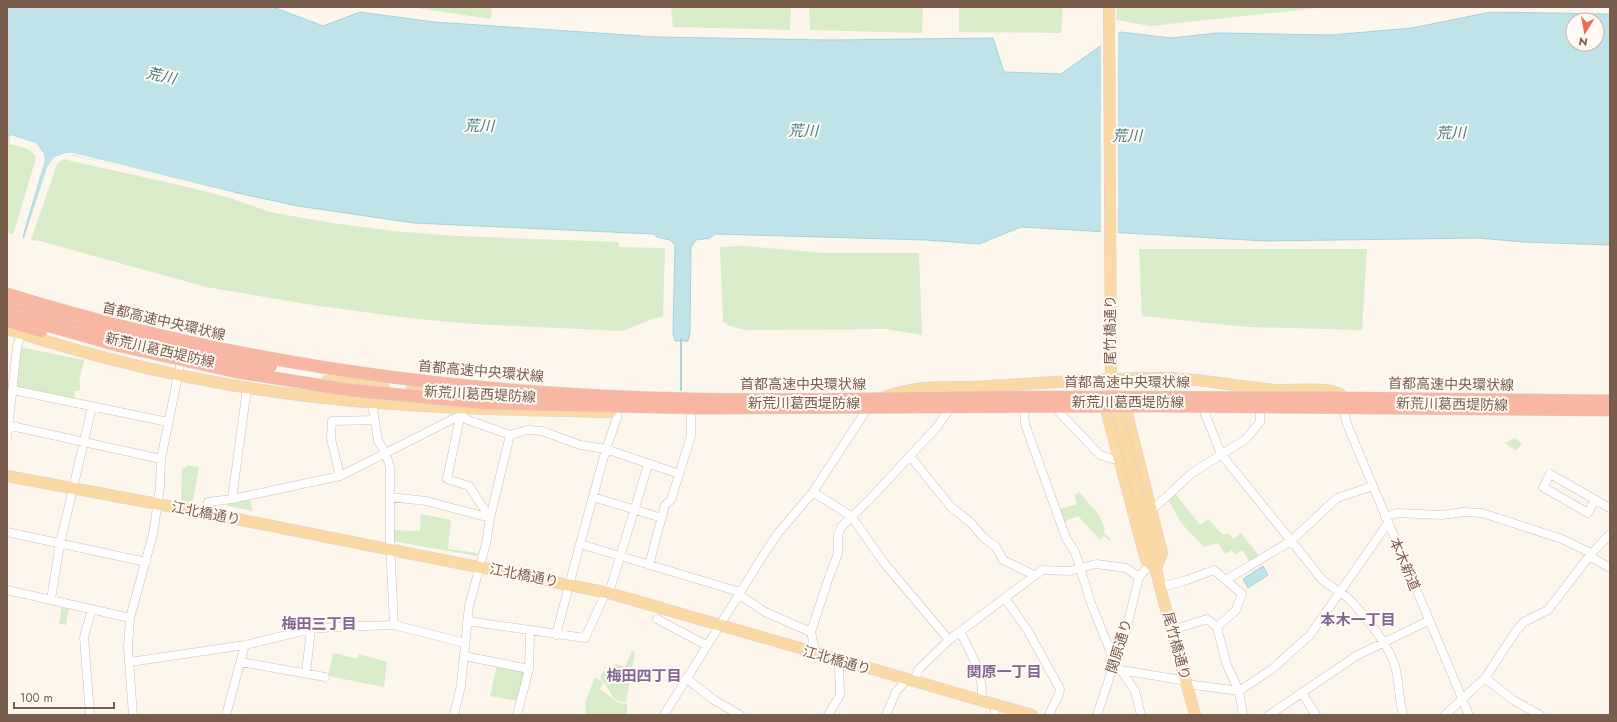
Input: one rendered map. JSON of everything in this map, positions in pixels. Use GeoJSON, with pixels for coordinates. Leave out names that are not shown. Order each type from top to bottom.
{"type":"FeatureCollection","features":[{"type":"Feature","properties":{"kind":"highway","name":"首都高速中央環状線"},"geometry":{"type":"LineString","coordinates":[[7,294],[99,322],[244,354],[358,372],[486,387],[599,395],[692,399],[1230,397],[1610,400]]}},
{"type":"Feature","properties":{"kind":"highway"},"geometry":{"type":"LineString","coordinates":[[7,304],[157,346],[253,364],[405,384],[486,387]]}},
{"type":"Feature","properties":{"kind":"highway","name":"首都高速中央環状線"},"geometry":{"type":"LineString","coordinates":[[7,314],[120,346],[237,372],[349,390],[486,403],[600,407],[836,408],[1153,406],[1610,410]]}},
{"type":"Feature","properties":{"kind":"highway"},"geometry":{"type":"LineString","coordinates":[[7,321],[112,351],[214,374],[298,388],[349,390]]}},
{"type":"Feature","properties":{"kind":"main road","name":"尾竹橋通り"},"geometry":{"type":"LineString","coordinates":[[1109,7],[1111,383],[1154,564],[1195,715]]}},
{"type":"Feature","properties":{"kind":"main road"},"geometry":{"type":"LineString","coordinates":[[7,300],[78,321],[182,347],[182,356]]}},
{"type":"Feature","properties":{"kind":"main road","name":"新荒川葛西堤防線"},"geometry":{"type":"LineString","coordinates":[[7,309],[122,342],[182,356],[301,378],[388,388],[462,394],[691,402],[1105,406],[1610,406]]}},
{"type":"Feature","properties":{"kind":"main road","name":"新荒川葛西堤防線"},"geometry":{"type":"LineString","coordinates":[[7,329],[114,361],[247,388],[461,412],[691,413],[1058,411],[1105,406]]}},
{"type":"Feature","properties":{"kind":"main road"},"geometry":{"type":"LineString","coordinates":[[865,412],[874,403],[894,393],[915,388],[990,386],[1040,381],[1111,383],[1168,378],[1277,390],[1331,391],[1340,393],[1344,407]]}},
{"type":"Feature","properties":{"kind":"main road"},"geometry":{"type":"LineString","coordinates":[[1105,406],[1146,560],[1154,564],[1162,553],[1125,406]]}},
{"type":"Feature","properties":{"kind":"main road","name":"新荒川葛西堤防線"},"geometry":{"type":"LineString","coordinates":[[1125,406],[1204,412],[1344,407],[1610,416]]}},
{"type":"Feature","properties":{"kind":"main road","name":"江北橋通り"},"geometry":{"type":"LineString","coordinates":[[7,476],[206,513],[607,592],[903,679],[981,700],[995,710],[1032,715]]}},
{"type":"Feature","properties":{"kind":"street"},"geometry":{"type":"LineString","coordinates":[[7,438],[13,390],[11,373],[21,333]]}},
{"type":"Feature","properties":{"kind":"street"},"geometry":{"type":"LineString","coordinates":[[133,715],[128,647],[130,618],[153,534],[161,459],[182,356]]}},
{"type":"Feature","properties":{"kind":"street"},"geometry":{"type":"LineString","coordinates":[[232,499],[247,388]]}},
{"type":"Feature","properties":{"kind":"street"},"geometry":{"type":"LineString","coordinates":[[13,390],[168,422]]}},
{"type":"Feature","properties":{"kind":"street"},"geometry":{"type":"LineString","coordinates":[[462,394],[461,412],[447,479],[469,486],[490,518]]}},
{"type":"Feature","properties":{"kind":"street"},"geometry":{"type":"LineString","coordinates":[[372,402],[378,441],[385,452],[390,467],[390,550],[394,625]]}},
{"type":"Feature","properties":{"kind":"street"},"geometry":{"type":"LineString","coordinates":[[51,599],[60,544],[92,406]]}},
{"type":"Feature","properties":{"kind":"street","name":"本木新道"},"geometry":{"type":"LineString","coordinates":[[1344,407],[1347,424],[1372,486],[1469,715]]}},
{"type":"Feature","properties":{"kind":"street"},"geometry":{"type":"LineString","coordinates":[[812,652],[814,646],[811,632],[838,554],[838,535],[841,527],[870,499],[910,456],[945,417],[948,411]]}},
{"type":"Feature","properties":{"kind":"street"},"geometry":{"type":"LineString","coordinates":[[1024,411],[1028,431],[1066,538],[1075,552],[1079,567],[1116,667],[1135,691],[1141,715]]}},
{"type":"Feature","properties":{"kind":"street"},"geometry":{"type":"LineString","coordinates":[[1058,411],[1100,455],[1119,461]]}},
{"type":"Feature","properties":{"kind":"street"},"geometry":{"type":"LineString","coordinates":[[1152,510],[1192,473],[1246,439],[1256,429],[1260,422],[1260,411]]}},
{"type":"Feature","properties":{"kind":"street"},"geometry":{"type":"LineString","coordinates":[[461,412],[468,420],[510,435],[527,430],[542,431],[580,445],[606,449],[648,465],[679,474]]}},
{"type":"Feature","properties":{"kind":"street"},"geometry":{"type":"LineString","coordinates":[[206,513],[208,502],[232,499],[340,476],[461,412]]}},
{"type":"Feature","properties":{"kind":"street"},"geometry":{"type":"LineString","coordinates":[[556,635],[606,449],[617,418],[617,412]]}},
{"type":"Feature","properties":{"kind":"street"},"geometry":{"type":"LineString","coordinates":[[664,715],[706,645],[779,532],[813,492],[865,412]]}},
{"type":"Feature","properties":{"kind":"street"},"geometry":{"type":"LineString","coordinates":[[1204,412],[1221,454],[1291,541],[1320,580],[1341,592],[1357,607],[1383,642],[1395,666],[1403,715]]}},
{"type":"Feature","properties":{"kind":"street"},"geometry":{"type":"LineString","coordinates":[[649,565],[665,505],[671,500],[691,436],[691,413]]}},
{"type":"Feature","properties":{"kind":"street"},"geometry":{"type":"LineString","coordinates":[[340,476],[331,439],[332,421],[374,420]]}},
{"type":"Feature","properties":{"kind":"street"},"geometry":{"type":"LineString","coordinates":[[8,426],[161,459]]}},
{"type":"Feature","properties":{"kind":"street"},"geometry":{"type":"LineString","coordinates":[[454,715],[461,684],[467,621],[510,435]]}},
{"type":"Feature","properties":{"kind":"street"},"geometry":{"type":"LineString","coordinates":[[910,456],[950,507],[970,522],[983,537],[996,547],[1003,560],[1034,575]]}},
{"type":"Feature","properties":{"kind":"street"},"geometry":{"type":"LineString","coordinates":[[467,621],[585,638],[607,592],[621,557],[648,465]]}},
{"type":"Feature","properties":{"kind":"street"},"geometry":{"type":"LineString","coordinates":[[1595,500],[1588,513],[1543,487],[1550,474],[1610,508]]}},
{"type":"Feature","properties":{"kind":"street"},"geometry":{"type":"LineString","coordinates":[[1226,580],[1291,541],[1337,498],[1372,486]]}},
{"type":"Feature","properties":{"kind":"street"},"geometry":{"type":"LineString","coordinates":[[813,492],[851,516],[885,564],[949,640]]}},
{"type":"Feature","properties":{"kind":"street"},"geometry":{"type":"LineString","coordinates":[[390,497],[426,501],[490,518]]}},
{"type":"Feature","properties":{"kind":"street"},"geometry":{"type":"LineString","coordinates":[[593,497],[662,518]]}},
{"type":"Feature","properties":{"kind":"street"},"geometry":{"type":"LineString","coordinates":[[1116,667],[1187,683],[1239,691],[1272,669],[1310,636],[1372,550],[1387,520],[1397,513],[1442,515],[1464,512],[1482,513],[1562,539],[1589,552],[1591,557],[1610,568]]}},
{"type":"Feature","properties":{"kind":"street"},"geometry":{"type":"LineString","coordinates":[[7,532],[146,562]]}},
{"type":"Feature","properties":{"kind":"street"},"geometry":{"type":"LineString","coordinates":[[1445,715],[1485,678],[1516,631],[1524,622],[1548,610],[1590,554],[1610,534]]}},
{"type":"Feature","properties":{"kind":"street"},"geometry":{"type":"LineString","coordinates":[[580,544],[739,593],[765,612],[811,632]]}},
{"type":"Feature","properties":{"kind":"street"},"geometry":{"type":"LineString","coordinates":[[914,682],[918,670],[949,640],[1042,570],[1050,569],[1062,572],[1096,564],[1126,568],[1140,577],[1154,564]]}},
{"type":"Feature","properties":{"kind":"street"},"geometry":{"type":"LineString","coordinates":[[1160,587],[1184,581],[1214,570],[1242,594],[1236,610],[1217,627]]}},
{"type":"Feature","properties":{"kind":"street","name":"関原通り"},"geometry":{"type":"LineString","coordinates":[[1097,715],[1116,667],[1140,577]]}},
{"type":"Feature","properties":{"kind":"street"},"geometry":{"type":"LineString","coordinates":[[7,590],[130,618]]}},
{"type":"Feature","properties":{"kind":"street"},"geometry":{"type":"LineString","coordinates":[[1005,598],[1028,631],[1060,689],[1059,698],[1049,715]]}},
{"type":"Feature","properties":{"kind":"street"},"geometry":{"type":"LineString","coordinates":[[90,715],[84,638],[92,609]]}},
{"type":"Feature","properties":{"kind":"street"},"geometry":{"type":"LineString","coordinates":[[657,619],[706,645]]}},
{"type":"Feature","properties":{"kind":"street"},"geometry":{"type":"LineString","coordinates":[[1172,630],[1207,619],[1217,627],[1226,663],[1239,691],[1243,715]]}},
{"type":"Feature","properties":{"kind":"street"},"geometry":{"type":"LineString","coordinates":[[1269,715],[1356,656],[1428,621]]}},
{"type":"Feature","properties":{"kind":"street"},"geometry":{"type":"LineString","coordinates":[[130,662],[245,645],[279,635],[311,629],[394,625],[465,643]]}},
{"type":"Feature","properties":{"kind":"street"},"geometry":{"type":"LineString","coordinates":[[306,673],[311,629]]}},
{"type":"Feature","properties":{"kind":"street"},"geometry":{"type":"LineString","coordinates":[[517,715],[529,669],[530,631]]}},
{"type":"Feature","properties":{"kind":"street"},"geometry":{"type":"LineString","coordinates":[[960,632],[973,656],[983,689],[981,700]]}},
{"type":"Feature","properties":{"kind":"street"},"geometry":{"type":"LineString","coordinates":[[226,715],[245,645]]}},
{"type":"Feature","properties":{"kind":"street"},"geometry":{"type":"LineString","coordinates":[[464,656],[529,669]]}},
{"type":"Feature","properties":{"kind":"street"},"geometry":{"type":"LineString","coordinates":[[828,715],[840,695],[839,667],[841,661]]}},
{"type":"Feature","properties":{"kind":"street"},"geometry":{"type":"LineString","coordinates":[[241,662],[324,677]]}},
{"type":"Feature","properties":{"kind":"street"},"geometry":{"type":"LineString","coordinates":[[686,678],[714,700],[740,715]]}},
{"type":"Feature","properties":{"kind":"street"},"geometry":{"type":"LineString","coordinates":[[1485,678],[1513,700],[1540,715]]}},
{"type":"Feature","properties":{"kind":"street"},"geometry":{"type":"LineString","coordinates":[[886,715],[896,692],[902,685],[903,679]]}},
{"type":"Feature","properties":{"kind":"street"},"geometry":{"type":"LineString","coordinates":[[1302,693],[1316,715]]}},
{"type":"Feature","properties":{"kind":"green space"},"geometry":{"type":"Polygon","coordinates":[[[410,7],[492,7],[491,19],[410,7]]]}},
{"type":"Feature","properties":{"kind":"green space"},"geometry":{"type":"Polygon","coordinates":[[[671,7],[791,7],[790,30],[673,27],[671,7]]]}},
{"type":"Feature","properties":{"kind":"green space"},"geometry":{"type":"Polygon","coordinates":[[[809,7],[923,7],[922,33],[810,30],[809,7]]]}},
{"type":"Feature","properties":{"kind":"green space"},"geometry":{"type":"Polygon","coordinates":[[[959,7],[1063,7],[1061,33],[959,32],[959,7]]]}},
{"type":"Feature","properties":{"kind":"green space"},"geometry":{"type":"Polygon","coordinates":[[[1117,7],[1328,7],[1150,26],[1116,20],[1117,7]]]}},
{"type":"Feature","properties":{"kind":"green space"},"geometry":{"type":"Polygon","coordinates":[[[11,135],[9,144],[29,150],[36,158],[13,235],[7,232],[7,136],[11,135]]]}},
{"type":"Feature","properties":{"kind":"green space"},"geometry":{"type":"Polygon","coordinates":[[[63,159],[192,188],[230,198],[270,212],[332,223],[394,231],[456,236],[619,242],[619,247],[665,248],[663,317],[652,319],[623,331],[473,324],[408,318],[306,304],[206,287],[40,241],[31,240],[57,164],[63,159]]]}},
{"type":"Feature","properties":{"kind":"green space"},"geometry":{"type":"Polygon","coordinates":[[[745,246],[826,253],[919,253],[922,335],[885,329],[748,330],[732,327],[723,322],[720,247],[745,246]]]}},
{"type":"Feature","properties":{"kind":"green space"},"geometry":{"type":"Polygon","coordinates":[[[1139,249],[1367,249],[1362,330],[1246,327],[1142,316],[1139,249]]]}},
{"type":"Feature","properties":{"kind":"green space"},"geometry":{"type":"Polygon","coordinates":[[[19,347],[84,360],[79,382],[81,383],[79,391],[75,391],[73,400],[17,389],[15,386],[19,347]]]}},
{"type":"Feature","properties":{"kind":"green space"},"geometry":{"type":"Polygon","coordinates":[[[1515,438],[1522,444],[1516,451],[1505,443],[1515,438]]]}},
{"type":"Feature","properties":{"kind":"green space"},"geometry":{"type":"Polygon","coordinates":[[[186,465],[199,467],[193,501],[184,502],[181,500],[182,468],[186,468],[186,465]]]}},
{"type":"Feature","properties":{"kind":"green space"},"geometry":{"type":"Polygon","coordinates":[[[1079,492],[1099,515],[1105,529],[1103,531],[1111,540],[1110,541],[1104,536],[1100,540],[1078,516],[1063,522],[1060,509],[1077,504],[1074,496],[1079,492]]]}},
{"type":"Feature","properties":{"kind":"green space"},"geometry":{"type":"Polygon","coordinates":[[[1175,493],[1200,525],[1208,519],[1223,535],[1227,533],[1234,539],[1241,533],[1260,557],[1250,564],[1243,550],[1235,555],[1232,550],[1225,554],[1218,543],[1204,547],[1182,524],[1168,500],[1175,493]]]}},
{"type":"Feature","properties":{"kind":"green space"},"geometry":{"type":"Polygon","coordinates":[[[250,499],[253,511],[228,506],[227,502],[250,499]]]}},
{"type":"Feature","properties":{"kind":"green space"},"geometry":{"type":"Polygon","coordinates":[[[421,514],[451,520],[448,549],[478,553],[477,556],[392,541],[391,530],[420,531],[421,514]]]}},
{"type":"Feature","properties":{"kind":"green space"},"geometry":{"type":"Polygon","coordinates":[[[62,605],[69,607],[66,625],[59,624],[62,605]]]}},
{"type":"Feature","properties":{"kind":"green space"},"geometry":{"type":"Polygon","coordinates":[[[632,651],[635,652],[626,702],[621,702],[614,698],[604,682],[600,689],[619,703],[627,704],[627,715],[586,715],[585,703],[595,677],[603,682],[600,676],[604,671],[616,664],[625,667],[632,651]]]}},
{"type":"Feature","properties":{"kind":"green space"},"geometry":{"type":"Polygon","coordinates":[[[333,653],[358,659],[359,654],[387,662],[384,687],[328,676],[333,653]]]}},
{"type":"Feature","properties":{"kind":"green space"},"geometry":{"type":"Polygon","coordinates":[[[497,665],[525,671],[518,701],[490,696],[497,665]]]}},
{"type":"Feature","properties":{"kind":"water","name":"荒川"},"geometry":{"type":"Polygon","coordinates":[[[7,7],[273,7],[323,26],[360,12],[434,22],[657,37],[830,40],[993,38],[1004,72],[1061,74],[1120,32],[1171,38],[1217,33],[1331,35],[1412,28],[1491,12],[1565,13],[1565,52],[1605,52],[1605,14],[1610,14],[1610,245],[1523,242],[1478,238],[1265,241],[1021,227],[979,244],[926,240],[715,234],[710,238],[696,240],[691,247],[690,333],[688,341],[675,341],[673,333],[675,245],[670,240],[657,237],[654,234],[414,223],[298,206],[65,153],[54,157],[47,167],[24,238],[23,237],[45,160],[44,154],[37,145],[28,140],[11,135],[7,136],[7,7]]]}},
{"type":"Feature","properties":{"kind":"water"},"geometry":{"type":"Polygon","coordinates":[[[1263,566],[1268,575],[1248,588],[1243,579],[1263,566]]]}},
{"type":"Feature","properties":{"kind":"pier"},"geometry":{"type":"Polygon","coordinates":[[[1118,31],[1118,234],[1101,233],[1101,43],[1118,31]]]}},
{"type":"Feature","properties":{"kind":"pier"},"geometry":{"type":"Polygon","coordinates":[[[11,135],[36,143],[44,154],[45,160],[22,237],[20,236],[43,160],[43,155],[35,145],[10,137],[11,135]]]}},
{"type":"Feature","properties":{"kind":"pier"},"geometry":{"type":"Polygon","coordinates":[[[65,153],[73,153],[232,192],[231,194],[73,155],[59,156],[55,158],[49,167],[26,238],[24,238],[47,167],[54,157],[65,153]]]}},
{"type":"Feature","properties":{"kind":"waterway"},"geometry":{"type":"LineString","coordinates":[[681,339],[681,390]]}},
{"type":"Feature","properties":{"kind":"district","name":"本木一丁目"},"geometry":{"type":"Point","coordinates":[1358,620]}},
{"type":"Feature","properties":{"kind":"district","name":"梅田三丁目"},"geometry":{"type":"Point","coordinates":[319,624]}},
{"type":"Feature","properties":{"kind":"district","name":"関原一丁目"},"geometry":{"type":"Point","coordinates":[1004,672]}},
{"type":"Feature","properties":{"kind":"district","name":"梅田四丁目"},"geometry":{"type":"Point","coordinates":[644,676]}}]}
